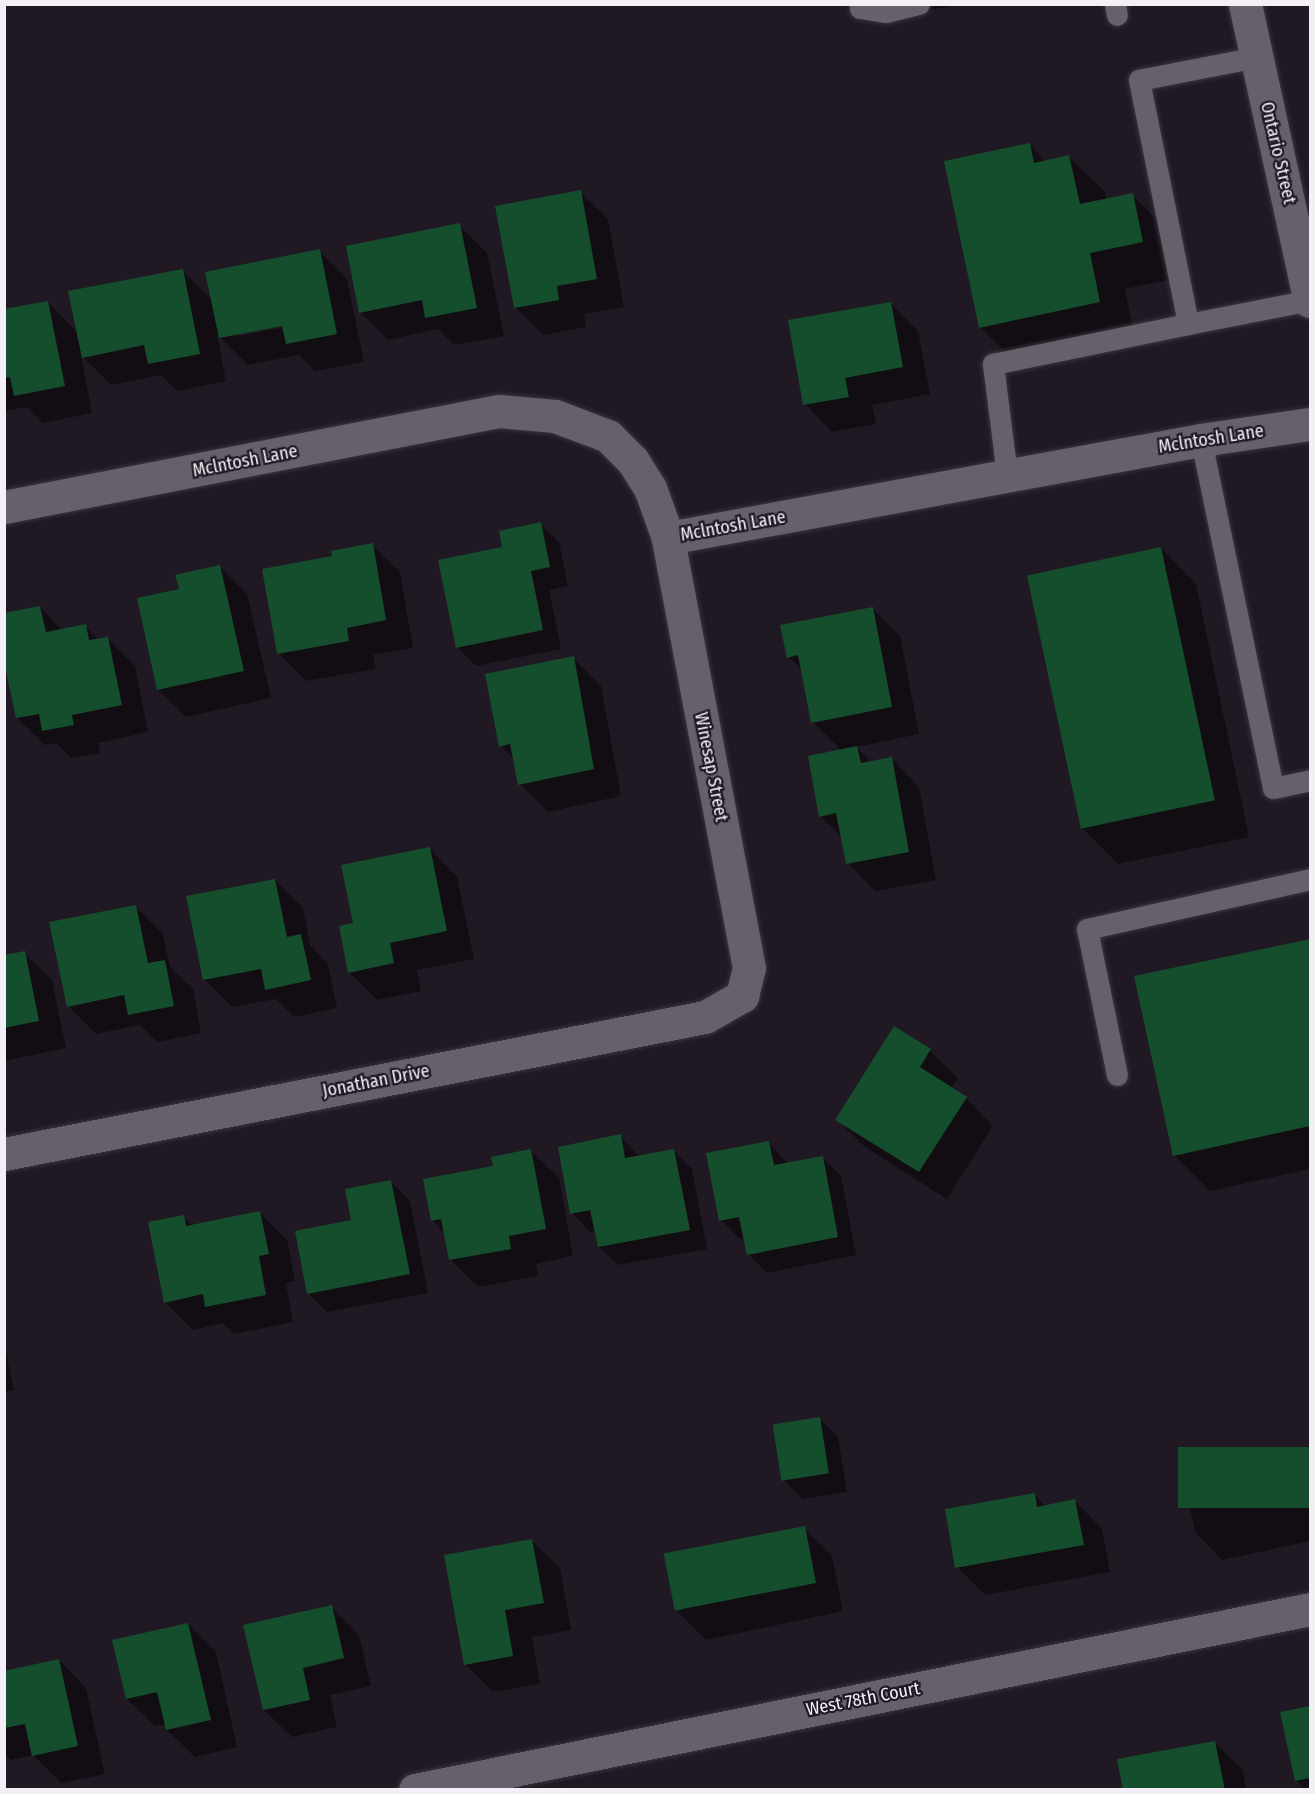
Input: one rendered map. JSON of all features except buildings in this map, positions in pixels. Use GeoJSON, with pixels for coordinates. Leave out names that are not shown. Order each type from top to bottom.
{"type":"FeatureCollection","features":[{"type":"Feature","properties":{"kind":"street","name":"Ontario Street"},"geometry":{"type":"LineString","coordinates":[[1245,4],[1257,57],[1299,188],[1310,301]]}},
{"type":"Feature","properties":{"kind":"street","name":"Mclntosh Lane"},"geometry":{"type":"LineString","coordinates":[[4,507],[499,411],[555,416],[608,436],[633,461],[650,488],[668,538],[1201,440],[1311,424]]}},
{"type":"Feature","properties":{"kind":"street","name":"Winesap Street"},"geometry":{"type":"LineString","coordinates":[[668,538],[749,968],[742,996]]}},
{"type":"Feature","properties":{"kind":"street","name":"Jonathan Drive"},"geometry":{"type":"LineString","coordinates":[[4,1154],[705,1017],[742,996]]}},
{"type":"Feature","properties":{"kind":"street","name":"West 78th Court"},"geometry":{"type":"LineString","coordinates":[[415,1790],[1311,1609]]}},
{"type":"Feature","properties":{"kind":"lane"},"geometry":{"type":"LineString","coordinates":[[860,4],[861,8],[886,12],[919,4]]}},
{"type":"Feature","properties":{"kind":"lane"},"geometry":{"type":"LineString","coordinates":[[1188,324],[1139,80],[1257,57]]}},
{"type":"Feature","properties":{"kind":"lane"},"geometry":{"type":"LineString","coordinates":[[1007,475],[993,364],[1310,301]]}},
{"type":"Feature","properties":{"kind":"lane"},"geometry":{"type":"LineString","coordinates":[[1201,440],[1274,788],[1311,780]]}},
{"type":"Feature","properties":{"kind":"lane"},"geometry":{"type":"LineString","coordinates":[[1118,1075],[1087,929],[1311,879]]}}]}
